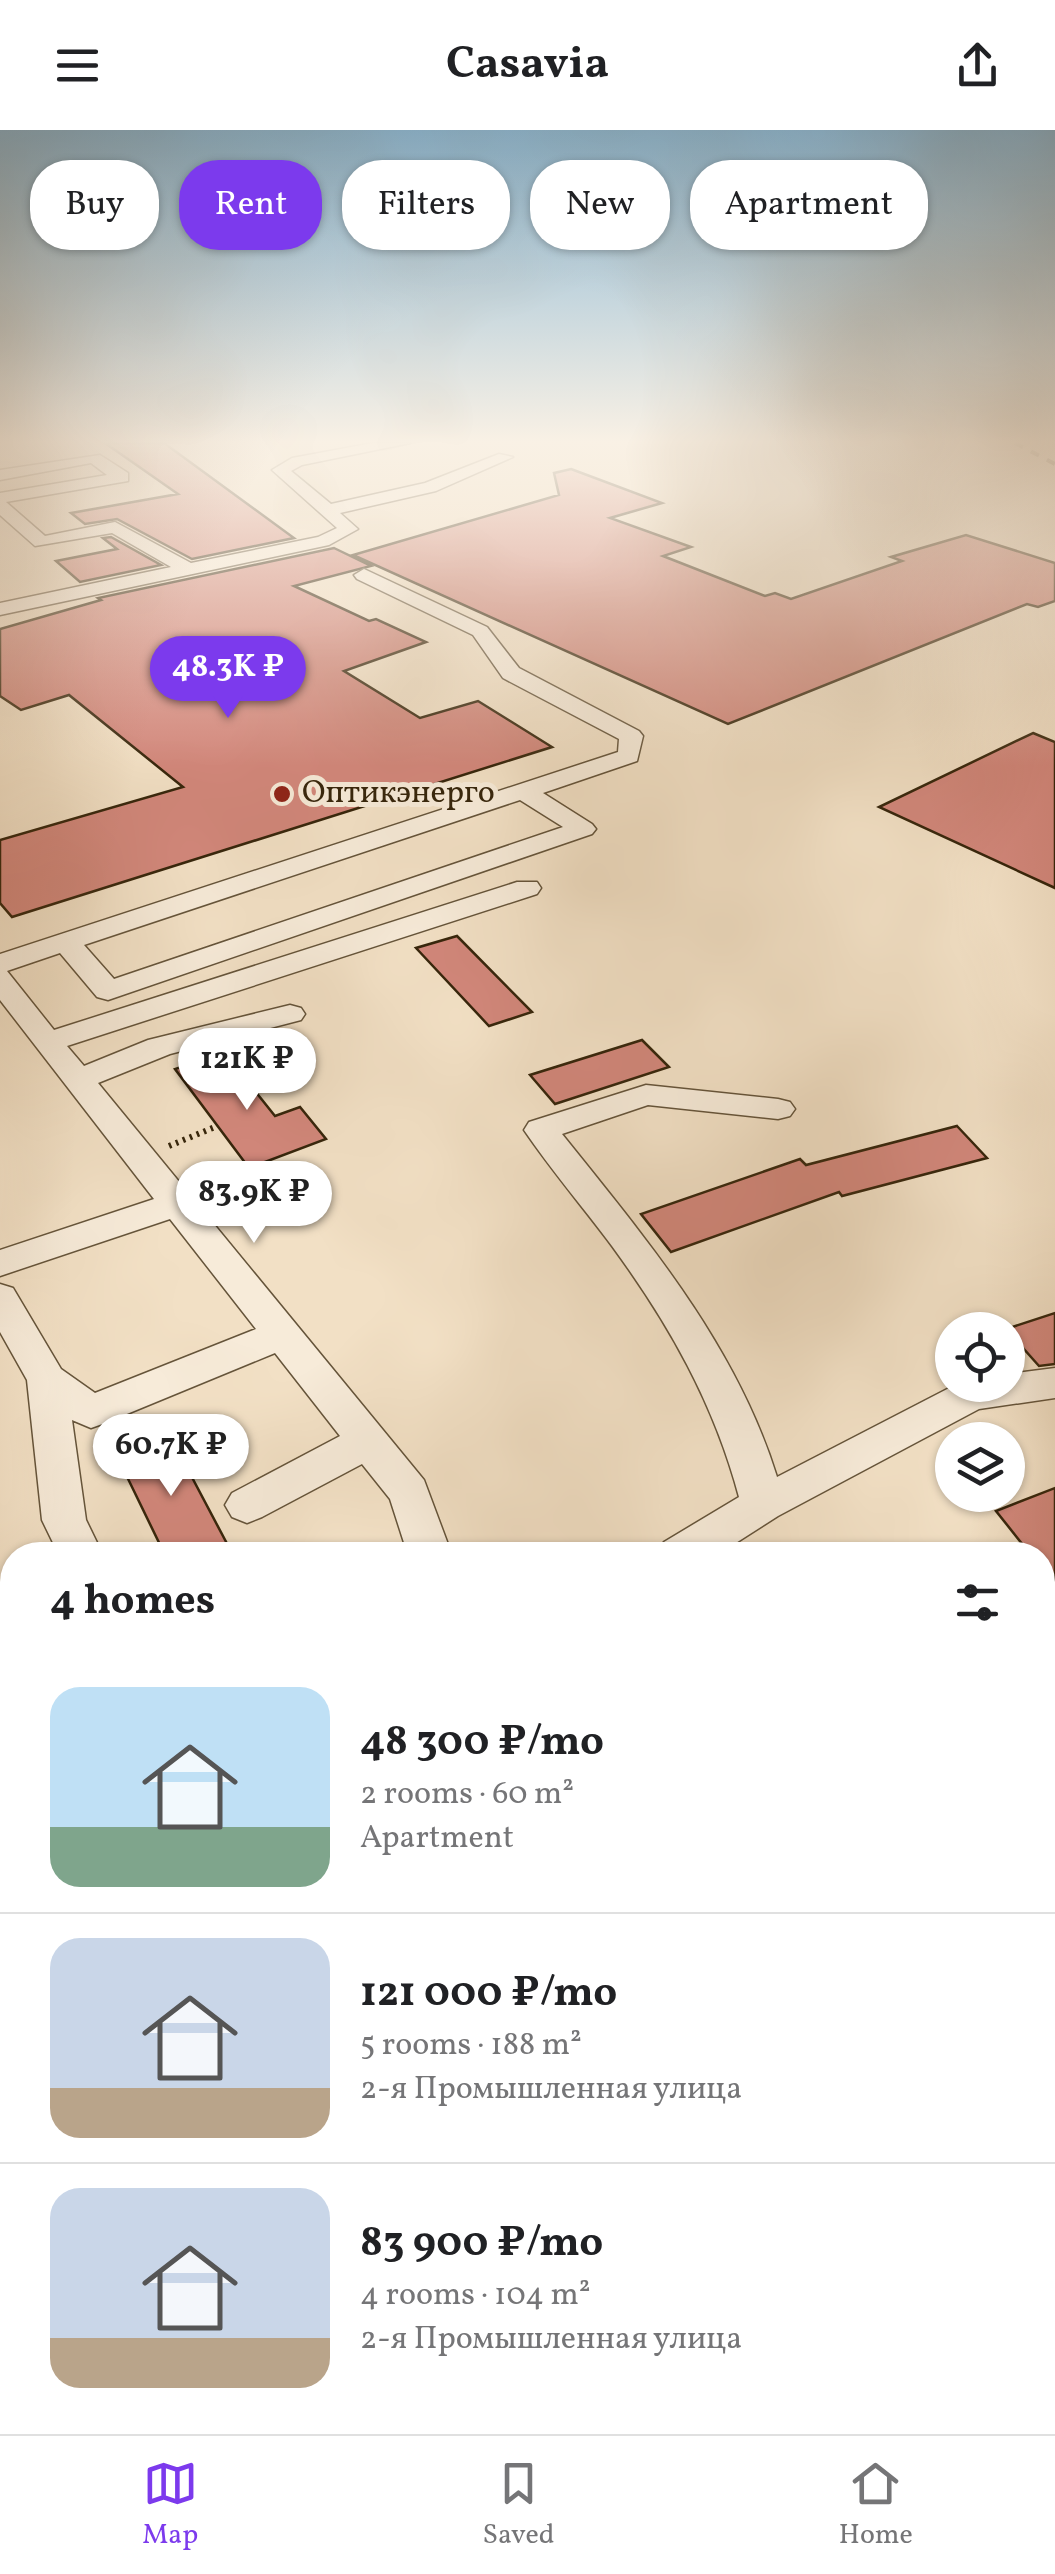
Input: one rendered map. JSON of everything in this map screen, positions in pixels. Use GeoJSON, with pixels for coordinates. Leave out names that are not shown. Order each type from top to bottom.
{"type":"FeatureCollection","features":[{"type":"Feature","properties":{"kind":"street"},"geometry":{"type":"LineString","coordinates":[[156,551],[186,568]]}},
{"type":"Feature","properties":{"kind":"street"},"geometry":{"type":"LineString","coordinates":[[0,608],[278,551]]}},
{"type":"Feature","properties":{"kind":"street"},"geometry":{"type":"LineString","coordinates":[[0,964],[629,756],[631,736],[512,673],[480,631],[364,575]]}},
{"type":"Feature","properties":{"kind":"street"},"geometry":{"type":"LineString","coordinates":[[66,942],[108,991],[583,829],[523,792]]}},
{"type":"Feature","properties":{"kind":"street"},"geometry":{"type":"LineString","coordinates":[[25,1027],[526,888]]}},
{"type":"Feature","properties":{"kind":"street"},"geometry":{"type":"LineString","coordinates":[[0,978],[25,1027],[78,1080],[409,1492],[426,1542]]}},
{"type":"Feature","properties":{"kind":"street"},"geometry":{"type":"LineString","coordinates":[[78,1080],[159,1048],[290,1014]]}},
{"type":"Feature","properties":{"kind":"street"},"geometry":{"type":"LineString","coordinates":[[764,1504],[740,1429],[697,1344],[651,1273],[541,1130],[646,1095],[778,1109]]}},
{"type":"Feature","properties":{"kind":"street"},"geometry":{"type":"LineString","coordinates":[[0,1264],[177,1204]]}},
{"type":"Feature","properties":{"kind":"street"},"geometry":{"type":"LineString","coordinates":[[0,1298],[47,1380],[64,1520],[75,1542]]}},
{"type":"Feature","properties":{"kind":"street"},"geometry":{"type":"LineString","coordinates":[[47,1380],[91,1412],[282,1334]]}},
{"type":"Feature","properties":{"kind":"street"},"geometry":{"type":"LineString","coordinates":[[701,1542],[764,1504],[971,1395],[1055,1383]]}},
{"type":"Feature","properties":{"kind":"street"},"geometry":{"type":"LineString","coordinates":[[247,1506],[368,1441]]}},
{"type":"Feature","properties":{"kind":"path"},"geometry":{"type":"LineString","coordinates":[[140,1158],[215,1127]]}},
{"type":"Feature","properties":{"kind":"building"},"geometry":{"type":"Polygon","coordinates":[[[109,551],[135,551],[161,565],[80,582],[56,561],[109,551]]]}},
{"type":"Feature","properties":{"kind":"building"},"geometry":{"type":"Polygon","coordinates":[[[176,551],[233,551],[192,559],[176,551]]]}},
{"type":"Feature","properties":{"kind":"building"},"geometry":{"type":"Polygon","coordinates":[[[322,551],[339,551],[371,566],[294,586],[426,642],[344,671],[420,718],[478,701],[552,747],[12,917],[0,903],[0,840],[183,787],[69,695],[21,710],[0,696],[0,629],[101,600],[98,598],[322,551]]]}},
{"type":"Feature","properties":{"kind":"building"},"geometry":{"type":"Polygon","coordinates":[[[368,551],[680,551],[663,556],[765,596],[775,593],[791,599],[902,561],[891,557],[913,551],[1015,551],[1055,563],[1055,601],[1038,607],[1027,604],[728,724],[353,555],[368,551]]]}},
{"type":"Feature","properties":{"kind":"building"},"geometry":{"type":"Polygon","coordinates":[[[1033,733],[1055,742],[1055,888],[879,807],[1033,733]]]}},
{"type":"Feature","properties":{"kind":"building"},"geometry":{"type":"Polygon","coordinates":[[[457,936],[532,1012],[489,1026],[416,948],[457,936]]]}},
{"type":"Feature","properties":{"kind":"building"},"geometry":{"type":"Polygon","coordinates":[[[642,1040],[669,1067],[555,1104],[530,1075],[642,1040]]]}},
{"type":"Feature","properties":{"kind":"building"},"geometry":{"type":"Polygon","coordinates":[[[224,1052],[275,1116],[300,1107],[326,1139],[249,1168],[175,1069],[224,1052]]]}},
{"type":"Feature","properties":{"kind":"building"},"geometry":{"type":"Polygon","coordinates":[[[957,1126],[987,1158],[842,1196],[839,1192],[671,1252],[641,1214],[800,1159],[806,1165],[957,1126]]]}},
{"type":"Feature","properties":{"kind":"building"},"geometry":{"type":"Polygon","coordinates":[[[1055,1313],[1055,1364],[1039,1366],[1025,1350],[1025,1323],[1055,1313]]]}},
{"type":"Feature","properties":{"kind":"building"},"geometry":{"type":"Polygon","coordinates":[[[167,1430],[226,1542],[159,1542],[115,1452],[167,1430]]]}},
{"type":"Feature","properties":{"kind":"building"},"geometry":{"type":"Polygon","coordinates":[[[1055,1488],[1055,1542],[1021,1542],[997,1512],[1025,1512],[1025,1500],[1055,1488]]]}},
{"type":"Feature","properties":{"kind":"place","name":"Оптикэнерго"},"geometry":{"type":"Point","coordinates":[282,794]}}]}
